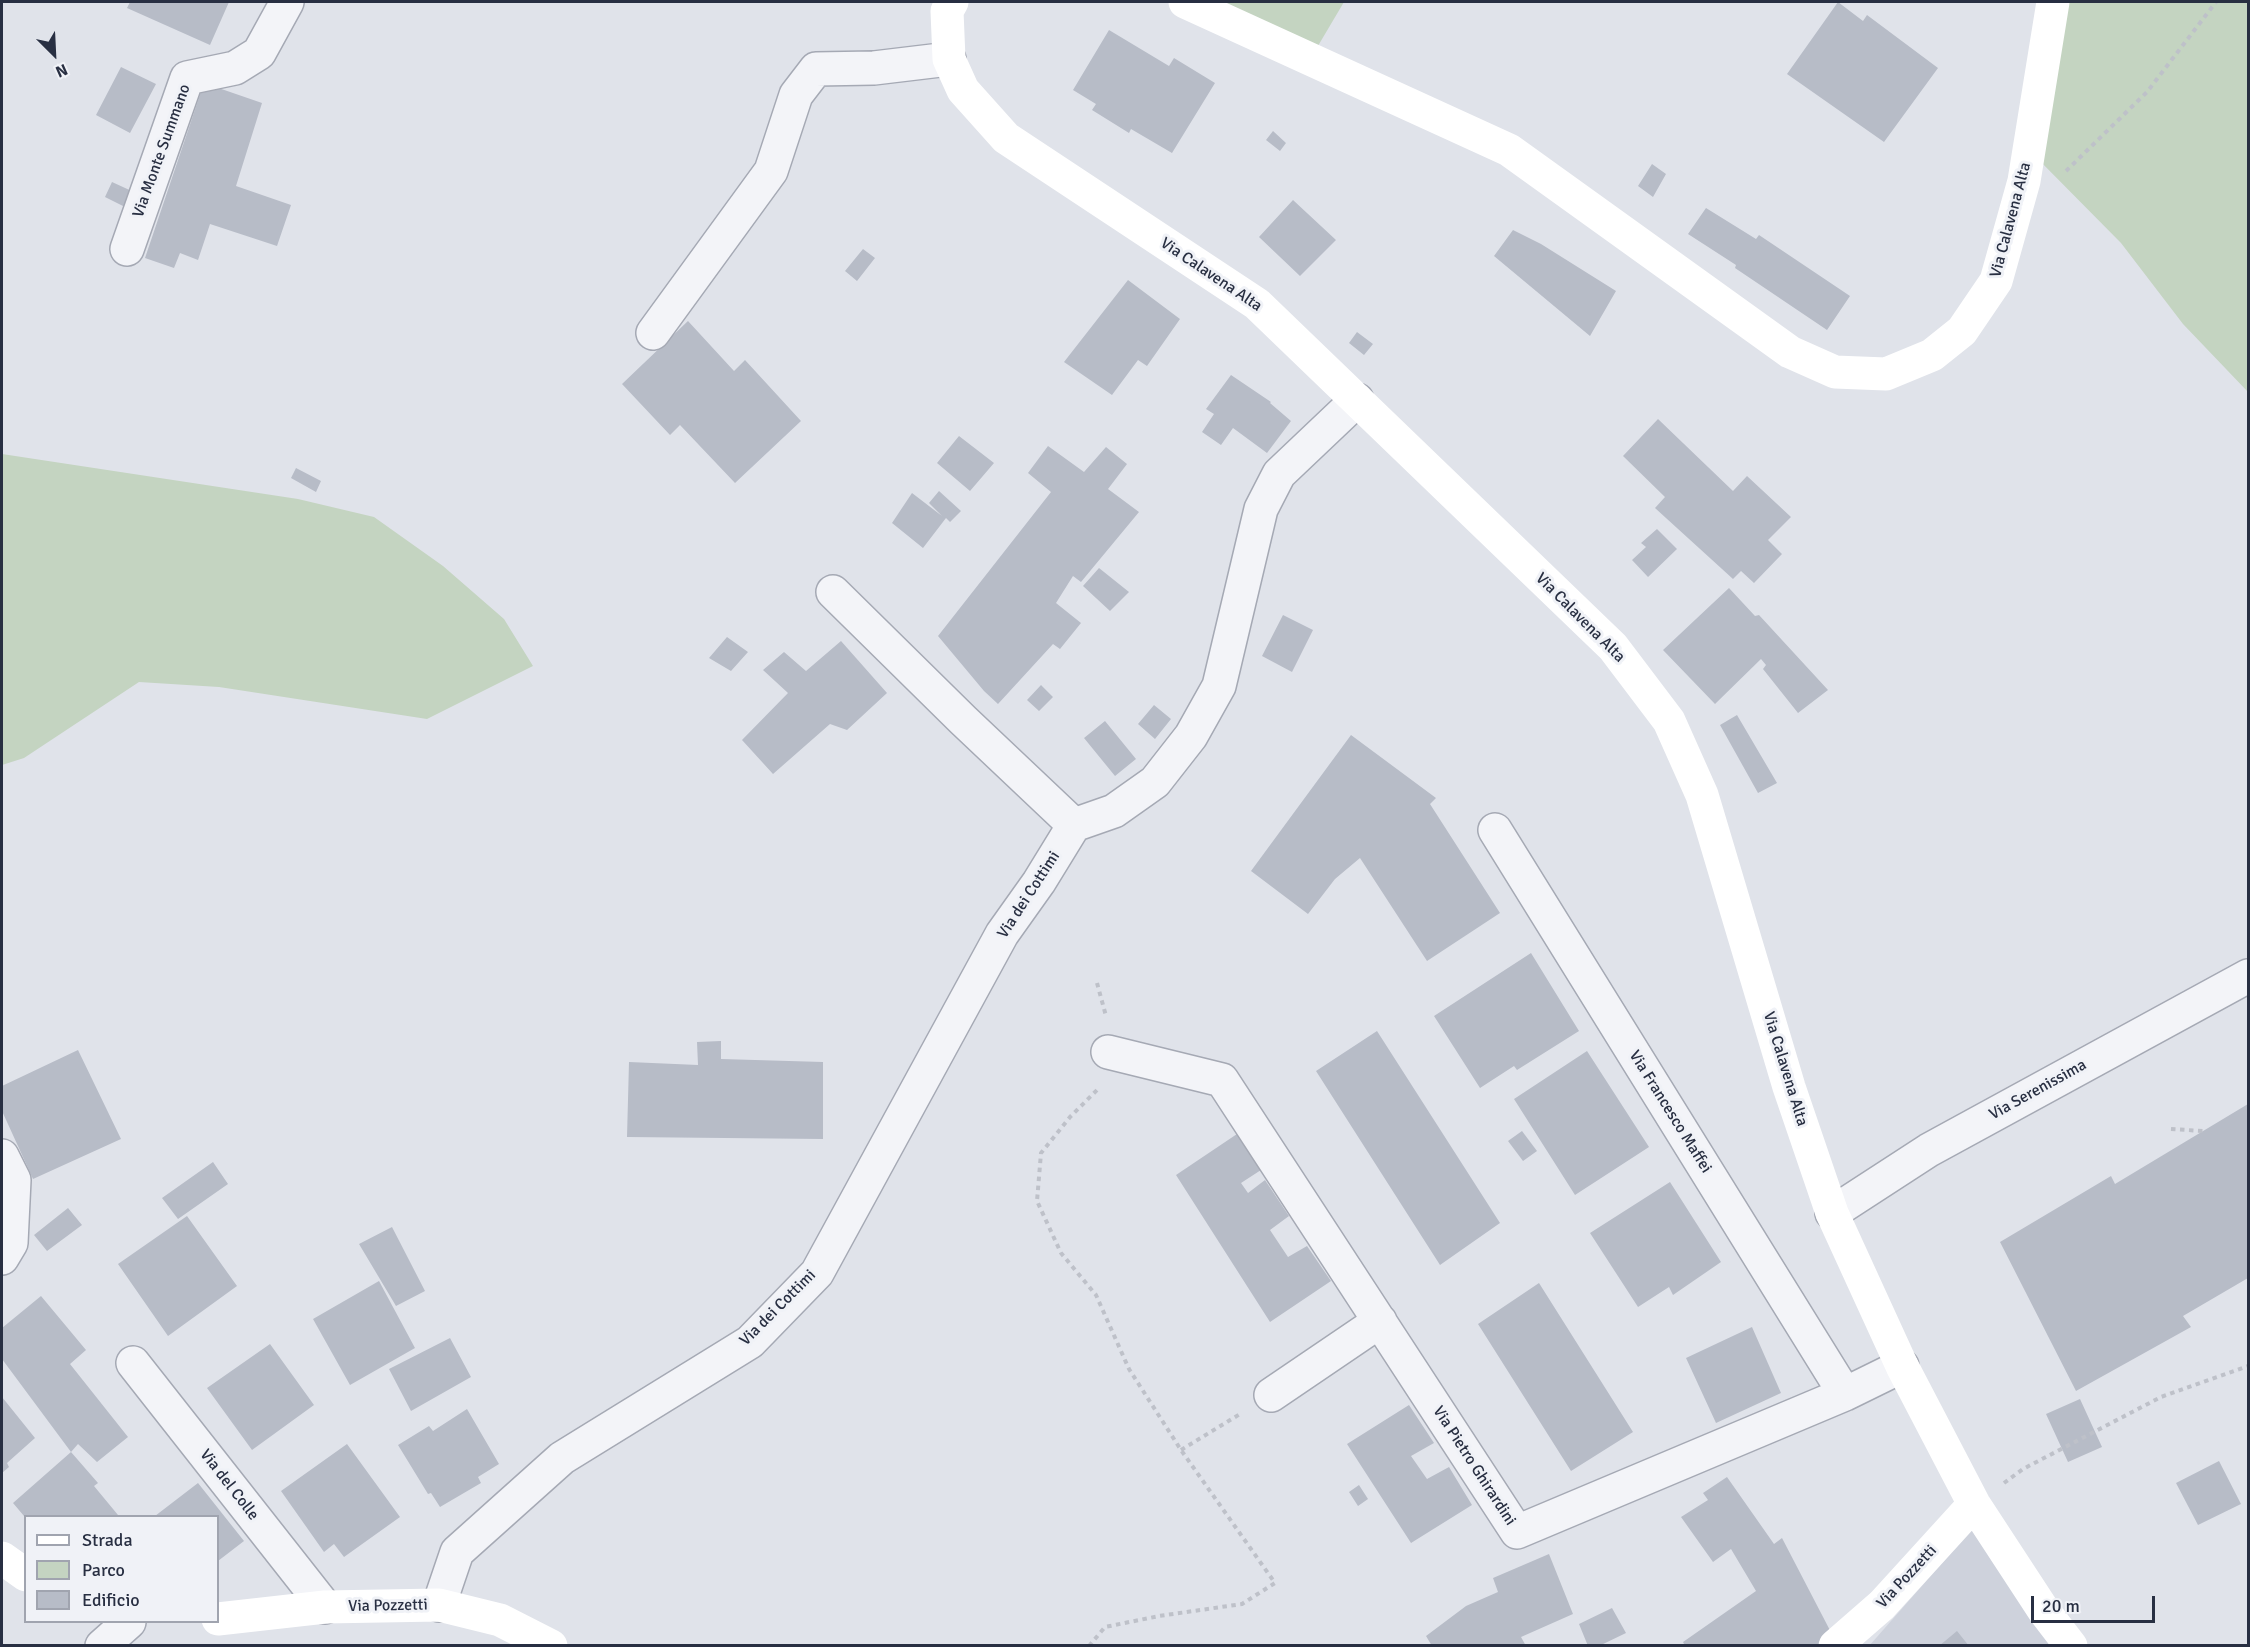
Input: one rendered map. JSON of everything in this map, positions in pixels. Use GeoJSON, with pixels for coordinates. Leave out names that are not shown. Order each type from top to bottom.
{"type":"FeatureCollection","features":[{"type":"Feature","properties":{"kind":"street","name":"Via Monte Summano"},"geometry":{"type":"LineString","coordinates":[[127,249],[187,78],[235,68],[259,53],[287,2]]}},
{"type":"Feature","properties":{"kind":"street","name":"Via Calavena Alta"},"geometry":{"type":"LineString","coordinates":[[952,2],[947,11],[949,59],[963,90],[1006,138],[1257,304],[1613,647],[1669,721],[1702,795],[1789,1087],[1832,1213],[1902,1366],[1974,1504],[2044,1611],[2071,1646]]}},
{"type":"Feature","properties":{"kind":"street","name":"Via Calavena Alta"},"geometry":{"type":"LineString","coordinates":[[1185,2],[1509,150],[1790,352],[1835,372],[1886,374],[1932,356],[1962,331],[1996,281],[2024,181],[2053,2]]}},
{"type":"Feature","properties":{"kind":"street"},"geometry":{"type":"LineString","coordinates":[[653,333],[771,171],[796,95],[816,69],[874,68],[949,59]]}},
{"type":"Feature","properties":{"kind":"street"},"geometry":{"type":"LineString","coordinates":[[833,591],[963,720],[1074,825],[1114,811],[1155,782],[1191,736],[1219,686],[1261,509],[1279,474],[1357,400]]}},
{"type":"Feature","properties":{"kind":"street","name":"Via dei Cottimi"},"geometry":{"type":"LineString","coordinates":[[439,1605],[457,1552],[562,1458],[750,1342],[816,1273],[1002,934],[1039,882],[1074,825]]}},
{"type":"Feature","properties":{"kind":"street","name":"Via Francesco Maffei"},"geometry":{"type":"LineString","coordinates":[[1496,830],[1845,1394]]}},
{"type":"Feature","properties":{"kind":"street","name":"Via Serenissima"},"geometry":{"type":"LineString","coordinates":[[1832,1213],[1929,1150],[2248,976]]}},
{"type":"Feature","properties":{"kind":"street","name":"Via Pietro Ghirardini"},"geometry":{"type":"LineString","coordinates":[[1108,1052],[1222,1080],[1517,1532],[1845,1394],[1902,1366]]}},
{"type":"Feature","properties":{"kind":"street"},"geometry":{"type":"LineString","coordinates":[[2,1156],[14,1180],[11,1243],[2,1258]]}},
{"type":"Feature","properties":{"kind":"street"},"geometry":{"type":"LineString","coordinates":[[1271,1395],[1380,1321]]}},
{"type":"Feature","properties":{"kind":"street","name":"Via del Colle"},"geometry":{"type":"LineString","coordinates":[[133,1363],[324,1607]]}},
{"type":"Feature","properties":{"kind":"street","name":"Via Pozzetti"},"geometry":{"type":"LineString","coordinates":[[1835,1646],[1882,1605],[1974,1504]]}},
{"type":"Feature","properties":{"kind":"street"},"geometry":{"type":"LineString","coordinates":[[2,1558],[24,1574]]}},
{"type":"Feature","properties":{"kind":"street","name":"Via Pozzetti"},"geometry":{"type":"LineString","coordinates":[[219,1619],[324,1607],[439,1605],[500,1620],[551,1646]]}},
{"type":"Feature","properties":{"kind":"street"},"geometry":{"type":"LineString","coordinates":[[102,1646],[128,1623]]}},
{"type":"Feature","properties":{"kind":"path"},"geometry":{"type":"LineString","coordinates":[[2024,181],[2058,178],[2147,92],[2216,2]]}},
{"type":"Feature","properties":{"kind":"path"},"geometry":{"type":"LineString","coordinates":[[1089,1646],[1105,1627],[1159,1616],[1242,1604],[1275,1583],[1180,1450],[1129,1369],[1096,1295],[1061,1253],[1037,1201],[1041,1153],[1070,1117],[1101,1086],[1111,1036],[1097,983]]}},
{"type":"Feature","properties":{"kind":"path"},"geometry":{"type":"LineString","coordinates":[[2171,1129],[2203,1131]]}},
{"type":"Feature","properties":{"kind":"path"},"geometry":{"type":"LineString","coordinates":[[1974,1504],[2023,1469],[2161,1397],[2248,1366]]}},
{"type":"Feature","properties":{"kind":"path"},"geometry":{"type":"LineString","coordinates":[[1180,1450],[1271,1395]]}},
{"type":"Feature","properties":{"kind":"shaded area"},"geometry":{"type":"Polygon","coordinates":[[[1980,1520],[2084,1646],[1869,1646],[1980,1520]]]}},
{"type":"Feature","properties":{"kind":"green space"},"geometry":{"type":"Polygon","coordinates":[[[1187,2],[1344,2],[1312,56],[1187,2]]]}},
{"type":"Feature","properties":{"kind":"green space"},"geometry":{"type":"Polygon","coordinates":[[[2054,2],[2248,2],[2248,392],[2183,324],[2121,243],[2031,152],[2054,2]]]}},
{"type":"Feature","properties":{"kind":"green space"},"geometry":{"type":"Polygon","coordinates":[[[2,454],[298,499],[374,517],[443,566],[504,619],[533,666],[427,719],[219,687],[139,682],[24,758],[2,765],[2,454]]]}},
{"type":"Feature","properties":{"kind":"building"},"geometry":{"type":"Polygon","coordinates":[[[130,2],[229,2],[210,45],[127,8],[130,2]]]}},
{"type":"Feature","properties":{"kind":"building"},"geometry":{"type":"Polygon","coordinates":[[[1838,2],[1863,21],[1867,15],[1938,68],[1884,142],[1787,74],[1838,2]]]}},
{"type":"Feature","properties":{"kind":"building"},"geometry":{"type":"Polygon","coordinates":[[[1109,30],[1169,66],[1174,58],[1215,83],[1172,153],[1131,129],[1129,133],[1092,110],[1096,104],[1073,90],[1109,30]]]}},
{"type":"Feature","properties":{"kind":"building"},"geometry":{"type":"Polygon","coordinates":[[[121,67],[156,84],[130,133],[96,115],[121,67]]]}},
{"type":"Feature","properties":{"kind":"building"},"geometry":{"type":"Polygon","coordinates":[[[204,83],[262,103],[236,186],[291,205],[277,246],[210,224],[198,260],[180,253],[174,268],[145,258],[204,83]]]}},
{"type":"Feature","properties":{"kind":"building"},"geometry":{"type":"Polygon","coordinates":[[[1273,131],[1286,143],[1280,151],[1266,140],[1273,131]]]}},
{"type":"Feature","properties":{"kind":"building"},"geometry":{"type":"Polygon","coordinates":[[[1652,164],[1666,174],[1653,197],[1638,186],[1652,164]]]}},
{"type":"Feature","properties":{"kind":"building"},"geometry":{"type":"Polygon","coordinates":[[[112,182],[136,193],[129,209],[105,197],[112,182]]]}},
{"type":"Feature","properties":{"kind":"building"},"geometry":{"type":"Polygon","coordinates":[[[1293,200],[1336,240],[1300,276],[1259,237],[1293,200]]]}},
{"type":"Feature","properties":{"kind":"building"},"geometry":{"type":"Polygon","coordinates":[[[1706,208],[1756,239],[1759,235],[1850,296],[1827,330],[1688,234],[1706,208]]]}},
{"type":"Feature","properties":{"kind":"building"},"geometry":{"type":"Polygon","coordinates":[[[1513,230],[1541,244],[1616,291],[1590,336],[1494,256],[1513,230]]]}},
{"type":"Feature","properties":{"kind":"building"},"geometry":{"type":"Polygon","coordinates":[[[863,249],[875,258],[857,281],[845,271],[863,249]]]}},
{"type":"Feature","properties":{"kind":"building"},"geometry":{"type":"Polygon","coordinates":[[[1128,280],[1180,319],[1147,366],[1138,360],[1112,395],[1064,362],[1128,280]]]}},
{"type":"Feature","properties":{"kind":"building"},"geometry":{"type":"Polygon","coordinates":[[[688,321],[734,371],[745,360],[801,421],[735,483],[680,425],[670,435],[622,384],[688,321]]]}},
{"type":"Feature","properties":{"kind":"building"},"geometry":{"type":"Polygon","coordinates":[[[1357,332],[1373,344],[1364,355],[1349,343],[1357,332]]]}},
{"type":"Feature","properties":{"kind":"building"},"geometry":{"type":"Polygon","coordinates":[[[1231,375],[1271,402],[1291,421],[1267,453],[1233,428],[1221,445],[1202,432],[1214,414],[1206,409],[1231,375]]]}},
{"type":"Feature","properties":{"kind":"building"},"geometry":{"type":"Polygon","coordinates":[[[1658,419],[1733,491],[1747,476],[1791,517],[1768,540],[1782,554],[1754,583],[1741,571],[1733,579],[1655,508],[1665,497],[1623,456],[1658,419]]]}},
{"type":"Feature","properties":{"kind":"building"},"geometry":{"type":"Polygon","coordinates":[[[959,436],[994,463],[970,491],[937,463],[959,436]]]}},
{"type":"Feature","properties":{"kind":"building"},"geometry":{"type":"Polygon","coordinates":[[[1048,446],[1084,472],[1106,447],[1127,464],[1108,489],[1139,512],[1081,582],[1073,576],[1056,603],[1081,623],[1060,649],[1053,644],[998,704],[984,691],[938,636],[1051,492],[1028,473],[1048,446]]]}},
{"type":"Feature","properties":{"kind":"building"},"geometry":{"type":"Polygon","coordinates":[[[296,468],[321,481],[316,492],[291,478],[296,468]]]}},
{"type":"Feature","properties":{"kind":"building"},"geometry":{"type":"Polygon","coordinates":[[[939,491],[961,511],[950,522],[946,518],[923,548],[892,523],[912,493],[942,516],[929,503],[939,491]]]}},
{"type":"Feature","properties":{"kind":"building"},"geometry":{"type":"Polygon","coordinates":[[[1657,529],[1677,549],[1648,577],[1632,560],[1646,547],[1641,543],[1657,529]]]}},
{"type":"Feature","properties":{"kind":"building"},"geometry":{"type":"Polygon","coordinates":[[[1099,568],[1129,592],[1110,611],[1083,586],[1099,568]]]}},
{"type":"Feature","properties":{"kind":"building"},"geometry":{"type":"Polygon","coordinates":[[[1729,588],[1755,616],[1759,615],[1828,690],[1798,713],[1763,669],[1766,665],[1761,659],[1715,704],[1663,650],[1729,588]]]}},
{"type":"Feature","properties":{"kind":"building"},"geometry":{"type":"Polygon","coordinates":[[[1283,615],[1313,630],[1292,672],[1262,656],[1283,615]]]}},
{"type":"Feature","properties":{"kind":"building"},"geometry":{"type":"Polygon","coordinates":[[[727,637],[748,652],[731,671],[709,658],[727,637]]]}},
{"type":"Feature","properties":{"kind":"building"},"geometry":{"type":"Polygon","coordinates":[[[841,641],[887,693],[847,730],[830,724],[773,774],[742,740],[788,693],[763,670],[784,652],[806,671],[841,641]]]}},
{"type":"Feature","properties":{"kind":"building"},"geometry":{"type":"Polygon","coordinates":[[[1041,685],[1053,697],[1039,711],[1027,700],[1041,685]]]}},
{"type":"Feature","properties":{"kind":"building"},"geometry":{"type":"Polygon","coordinates":[[[1154,705],[1171,719],[1155,739],[1138,724],[1154,705]]]}},
{"type":"Feature","properties":{"kind":"building"},"geometry":{"type":"Polygon","coordinates":[[[1737,715],[1777,783],[1758,793],[1720,725],[1737,715]]]}},
{"type":"Feature","properties":{"kind":"building"},"geometry":{"type":"Polygon","coordinates":[[[1105,721],[1136,759],[1115,776],[1084,738],[1105,721]]]}},
{"type":"Feature","properties":{"kind":"building"},"geometry":{"type":"Polygon","coordinates":[[[1351,735],[1436,798],[1430,804],[1500,913],[1427,961],[1360,858],[1335,879],[1308,914],[1251,871],[1351,735]]]}},
{"type":"Feature","properties":{"kind":"building"},"geometry":{"type":"Polygon","coordinates":[[[1531,953],[1579,1031],[1517,1070],[1514,1066],[1480,1088],[1434,1016],[1531,953]]]}},
{"type":"Feature","properties":{"kind":"building"},"geometry":{"type":"Polygon","coordinates":[[[1377,1031],[1500,1223],[1440,1265],[1316,1071],[1377,1031]]]}},
{"type":"Feature","properties":{"kind":"building"},"geometry":{"type":"Polygon","coordinates":[[[721,1041],[721,1059],[823,1062],[823,1139],[627,1137],[629,1062],[698,1065],[697,1042],[721,1041]]]}},
{"type":"Feature","properties":{"kind":"building"},"geometry":{"type":"Polygon","coordinates":[[[78,1050],[121,1139],[33,1179],[2,1111],[2,1086],[78,1050]]]}},
{"type":"Feature","properties":{"kind":"building"},"geometry":{"type":"Polygon","coordinates":[[[1587,1051],[1649,1147],[1575,1195],[1514,1099],[1587,1051]]]}},
{"type":"Feature","properties":{"kind":"building"},"geometry":{"type":"Polygon","coordinates":[[[2248,1104],[2248,1278],[2183,1316],[2191,1327],[2076,1391],[2000,1242],[2111,1176],[2115,1184],[2248,1104]]]}},
{"type":"Feature","properties":{"kind":"building"},"geometry":{"type":"Polygon","coordinates":[[[1522,1131],[1537,1151],[1523,1161],[1508,1141],[1522,1131]]]}},
{"type":"Feature","properties":{"kind":"building"},"geometry":{"type":"Polygon","coordinates":[[[1237,1134],[1261,1170],[1241,1183],[1248,1193],[1265,1180],[1289,1216],[1270,1230],[1288,1257],[1307,1246],[1331,1281],[1270,1322],[1176,1175],[1237,1134]]]}},
{"type":"Feature","properties":{"kind":"building"},"geometry":{"type":"Polygon","coordinates":[[[213,1162],[228,1184],[178,1219],[162,1198],[213,1162]]]}},
{"type":"Feature","properties":{"kind":"building"},"geometry":{"type":"Polygon","coordinates":[[[1670,1182],[1721,1262],[1673,1295],[1669,1287],[1638,1307],[1590,1233],[1670,1182]]]}},
{"type":"Feature","properties":{"kind":"building"},"geometry":{"type":"Polygon","coordinates":[[[68,1208],[82,1225],[47,1251],[34,1235],[68,1208]]]}},
{"type":"Feature","properties":{"kind":"building"},"geometry":{"type":"Polygon","coordinates":[[[187,1216],[237,1286],[168,1336],[118,1264],[187,1216]]]}},
{"type":"Feature","properties":{"kind":"building"},"geometry":{"type":"Polygon","coordinates":[[[392,1227],[425,1291],[396,1306],[359,1244],[392,1227]]]}},
{"type":"Feature","properties":{"kind":"building"},"geometry":{"type":"Polygon","coordinates":[[[379,1281],[415,1348],[350,1385],[313,1319],[379,1281]]]}},
{"type":"Feature","properties":{"kind":"building"},"geometry":{"type":"Polygon","coordinates":[[[1539,1283],[1633,1432],[1571,1471],[1478,1324],[1539,1283]]]}},
{"type":"Feature","properties":{"kind":"building"},"geometry":{"type":"Polygon","coordinates":[[[41,1296],[86,1350],[70,1364],[128,1437],[97,1462],[78,1444],[71,1452],[2,1359],[2,1328],[41,1296]]]}},
{"type":"Feature","properties":{"kind":"building"},"geometry":{"type":"Polygon","coordinates":[[[1752,1327],[1781,1393],[1716,1423],[1686,1358],[1752,1327]]]}},
{"type":"Feature","properties":{"kind":"building"},"geometry":{"type":"Polygon","coordinates":[[[450,1338],[471,1377],[411,1411],[389,1369],[450,1338]]]}},
{"type":"Feature","properties":{"kind":"building"},"geometry":{"type":"Polygon","coordinates":[[[270,1344],[314,1405],[252,1450],[207,1388],[270,1344]]]}},
{"type":"Feature","properties":{"kind":"building"},"geometry":{"type":"Polygon","coordinates":[[[2,1397],[35,1438],[7,1463],[9,1467],[2,1473],[2,1397]]]}},
{"type":"Feature","properties":{"kind":"building"},"geometry":{"type":"Polygon","coordinates":[[[2080,1399],[2102,1447],[2068,1462],[2046,1414],[2080,1399]]]}},
{"type":"Feature","properties":{"kind":"building"},"geometry":{"type":"Polygon","coordinates":[[[1409,1405],[1434,1443],[1411,1456],[1427,1479],[1449,1467],[1472,1505],[1411,1543],[1347,1444],[1409,1405]]]}},
{"type":"Feature","properties":{"kind":"building"},"geometry":{"type":"Polygon","coordinates":[[[467,1409],[499,1464],[478,1477],[481,1483],[440,1507],[431,1493],[428,1494],[398,1445],[429,1426],[433,1431],[467,1409]]]}},
{"type":"Feature","properties":{"kind":"building"},"geometry":{"type":"Polygon","coordinates":[[[347,1444],[400,1517],[344,1557],[334,1544],[324,1552],[281,1491],[347,1444]]]}},
{"type":"Feature","properties":{"kind":"building"},"geometry":{"type":"Polygon","coordinates":[[[71,1452],[98,1483],[94,1486],[118,1515],[24,1516],[13,1503],[71,1452]]]}},
{"type":"Feature","properties":{"kind":"building"},"geometry":{"type":"Polygon","coordinates":[[[2219,1461],[2241,1504],[2198,1525],[2176,1483],[2219,1461]]]}},
{"type":"Feature","properties":{"kind":"building"},"geometry":{"type":"Polygon","coordinates":[[[1727,1477],[1774,1544],[1782,1538],[1835,1640],[1826,1646],[1685,1646],[1683,1642],[1756,1591],[1731,1549],[1713,1562],[1681,1517],[1708,1500],[1703,1493],[1727,1477]]]}},
{"type":"Feature","properties":{"kind":"building"},"geometry":{"type":"Polygon","coordinates":[[[198,1483],[244,1541],[219,1560],[219,1515],[156,1515],[198,1483]]]}},
{"type":"Feature","properties":{"kind":"building"},"geometry":{"type":"Polygon","coordinates":[[[1359,1485],[1368,1499],[1358,1506],[1349,1492],[1359,1485]]]}},
{"type":"Feature","properties":{"kind":"building"},"geometry":{"type":"Polygon","coordinates":[[[1549,1554],[1573,1614],[1521,1637],[1526,1646],[1432,1646],[1426,1636],[1466,1606],[1498,1592],[1493,1578],[1549,1554]]]}},
{"type":"Feature","properties":{"kind":"building"},"geometry":{"type":"Polygon","coordinates":[[[1612,1608],[1626,1633],[1599,1646],[1588,1646],[1579,1624],[1612,1608]]]}},
{"type":"Feature","properties":{"kind":"building"},"geometry":{"type":"Polygon","coordinates":[[[1957,1631],[1969,1646],[1939,1646],[1957,1631]]]}}]}
